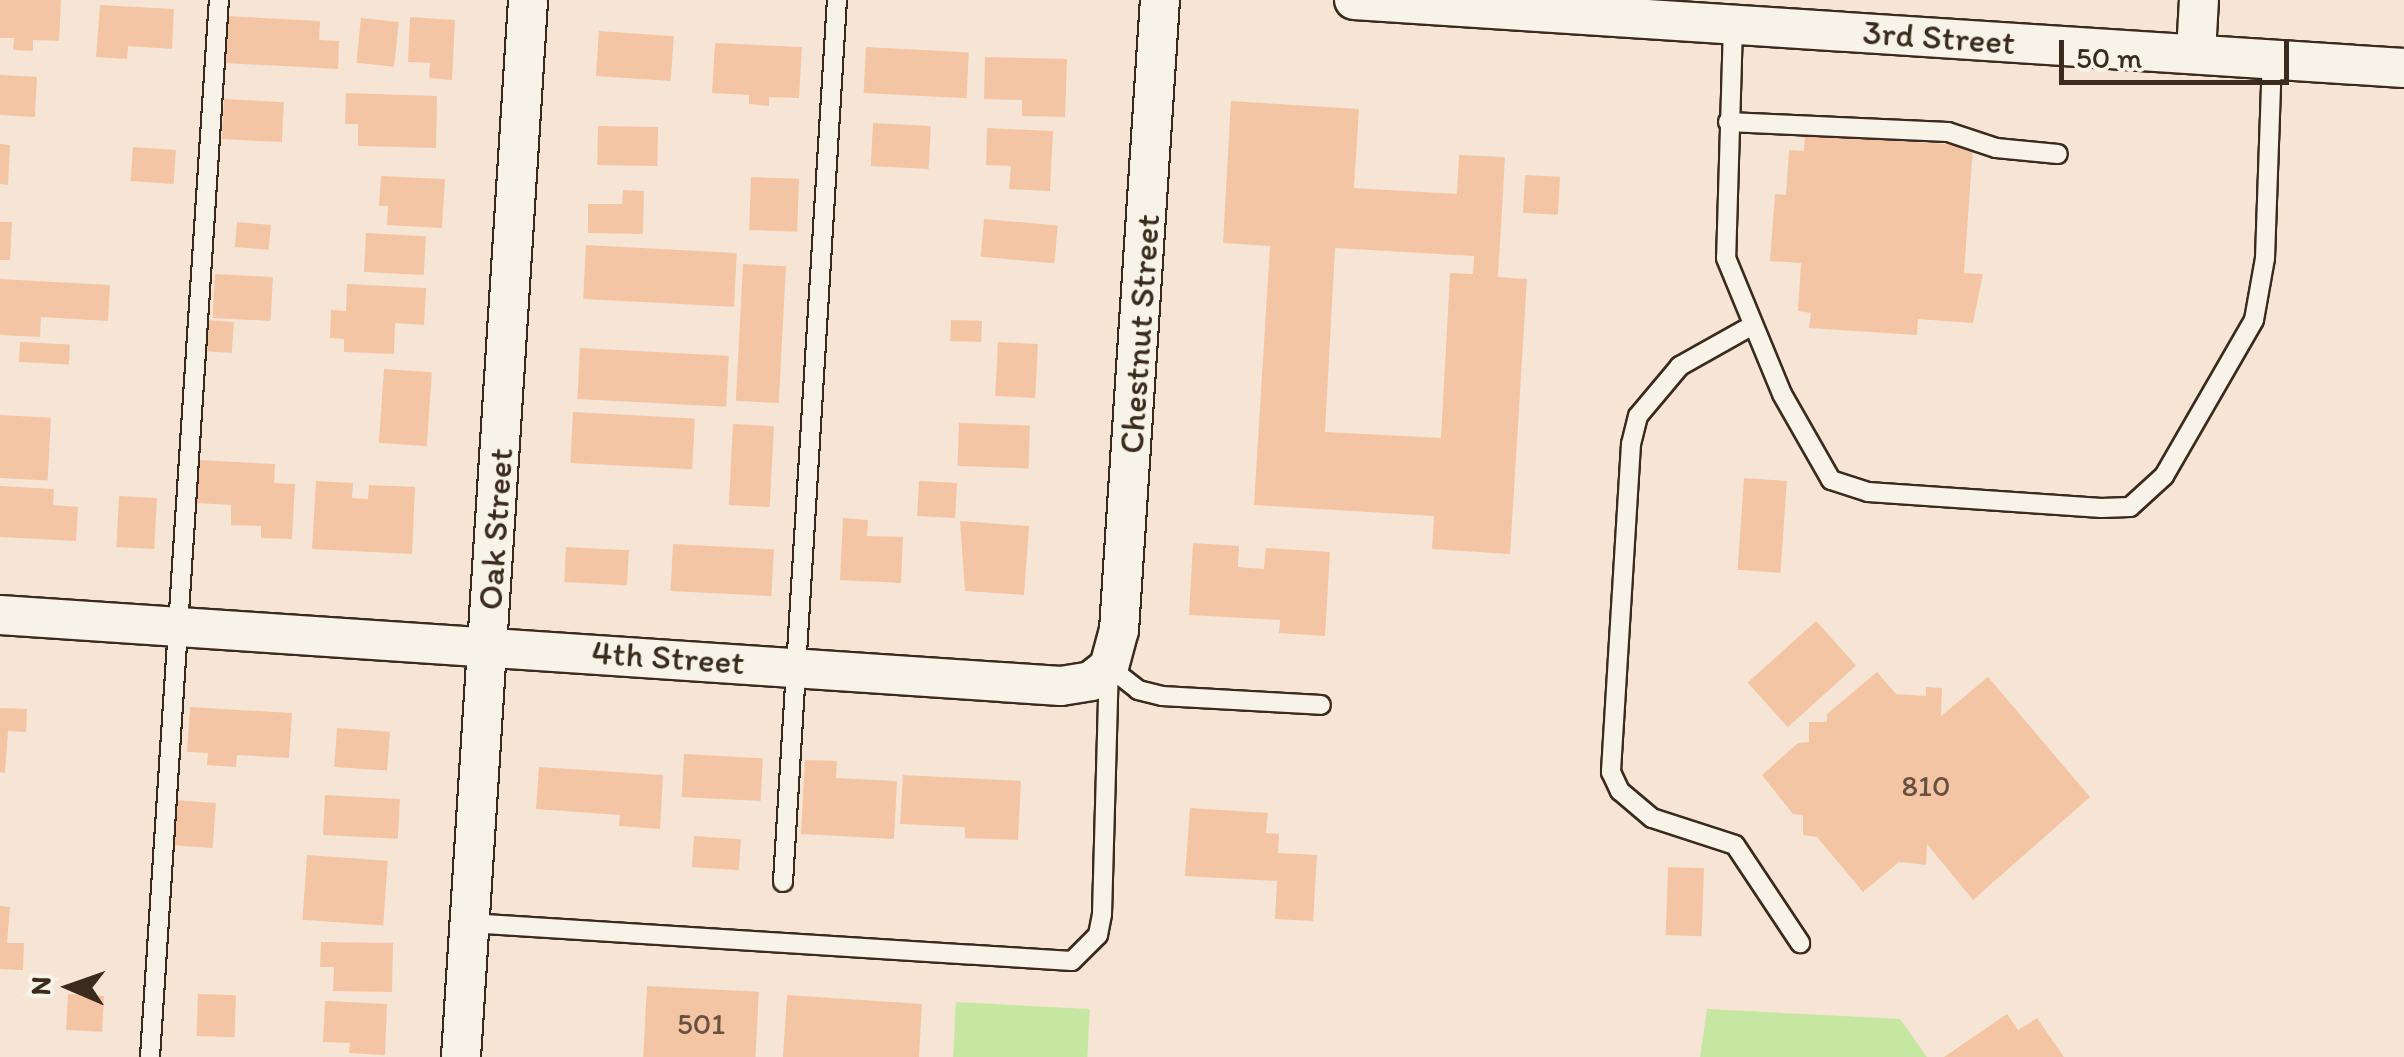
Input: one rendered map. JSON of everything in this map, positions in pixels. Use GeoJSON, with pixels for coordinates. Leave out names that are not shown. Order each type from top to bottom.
{"type":"FeatureCollection","features":[{"type":"Feature","properties":{"kind":"street","name":"Oak Street"},"geometry":{"type":"LineString","coordinates":[[461,1057],[528,0]]}},
{"type":"Feature","properties":{"kind":"street","name":"Chestnut Street"},"geometry":{"type":"LineString","coordinates":[[1109,667],[1120,630],[1160,0]]}},
{"type":"Feature","properties":{"kind":"street","name":"3rd Street"},"geometry":{"type":"LineString","coordinates":[[1354,0],[1732,26],[1804,14],[2272,60],[2404,68]]}},
{"type":"Feature","properties":{"kind":"street"},"geometry":{"type":"LineString","coordinates":[[2196,53],[2199,0]]}},
{"type":"Feature","properties":{"kind":"street","name":"4th Street"},"geometry":{"type":"LineString","coordinates":[[0,615],[796,665],[1061,686],[1091,682],[1109,667]]}},
{"type":"Feature","properties":{"kind":"lane"},"geometry":{"type":"LineString","coordinates":[[150,1057],[219,0]]}},
{"type":"Feature","properties":{"kind":"lane"},"geometry":{"type":"LineString","coordinates":[[783,882],[837,0]]}},
{"type":"Feature","properties":{"kind":"lane"},"geometry":{"type":"LineString","coordinates":[[1732,26],[1726,258],[1753,325],[1820,463],[1847,489],[2130,506],[2164,476],[2254,320],[2265,258],[2272,60]]}},
{"type":"Feature","properties":{"kind":"lane"},"geometry":{"type":"LineString","coordinates":[[1728,122],[1948,132],[1996,148],[2058,154]]}},
{"type":"Feature","properties":{"kind":"lane"},"geometry":{"type":"LineString","coordinates":[[1753,325],[1680,366],[1638,416],[1631,444],[1611,772],[1620,792],[1652,818],[1694,837],[1734,845],[1800,943]]}},
{"type":"Feature","properties":{"kind":"lane"},"geometry":{"type":"LineString","coordinates":[[1109,667],[1138,690],[1162,696],[1322,705]]}},
{"type":"Feature","properties":{"kind":"lane"},"geometry":{"type":"LineString","coordinates":[[469,923],[1072,962],[1098,936],[1102,914],[1109,667]]}},
{"type":"Feature","properties":{"kind":"green space"},"geometry":{"type":"Polygon","coordinates":[[[956,1002],[1090,1009],[1087,1057],[953,1057],[956,1002]]]}},
{"type":"Feature","properties":{"kind":"green space"},"geometry":{"type":"Polygon","coordinates":[[[1707,1009],[1900,1019],[1927,1057],[1700,1057],[1707,1009]]]}},
{"type":"Feature","properties":{"kind":"building"},"geometry":{"type":"Polygon","coordinates":[[[0,0],[61,0],[59,41],[33,40],[33,51],[13,50],[14,38],[0,38],[0,0]]]}},
{"type":"Feature","properties":{"kind":"building"},"geometry":{"type":"Polygon","coordinates":[[[100,5],[174,9],[172,49],[128,46],[127,59],[96,57],[100,5]]]}},
{"type":"Feature","properties":{"kind":"building"},"geometry":{"type":"Polygon","coordinates":[[[227,16],[320,21],[319,40],[339,41],[338,69],[224,63],[227,16]]]}},
{"type":"Feature","properties":{"kind":"building"},"geometry":{"type":"Polygon","coordinates":[[[410,17],[455,20],[452,80],[429,78],[430,63],[408,62],[410,17]]]}},
{"type":"Feature","properties":{"kind":"building"},"geometry":{"type":"Polygon","coordinates":[[[361,18],[399,22],[394,67],[356,63],[361,18]]]}},
{"type":"Feature","properties":{"kind":"building"},"geometry":{"type":"Polygon","coordinates":[[[599,31],[674,36],[671,81],[596,76],[599,31]]]}},
{"type":"Feature","properties":{"kind":"building"},"geometry":{"type":"Polygon","coordinates":[[[715,43],[802,47],[799,98],[769,97],[769,106],[749,104],[749,95],[712,93],[715,43]]]}},
{"type":"Feature","properties":{"kind":"building"},"geometry":{"type":"Polygon","coordinates":[[[866,47],[969,52],[966,98],[864,93],[866,47]]]}},
{"type":"Feature","properties":{"kind":"building"},"geometry":{"type":"Polygon","coordinates":[[[985,57],[1067,59],[1065,117],[1022,116],[1022,100],[984,99],[985,57]]]}},
{"type":"Feature","properties":{"kind":"building"},"geometry":{"type":"Polygon","coordinates":[[[0,75],[37,77],[35,117],[0,115],[0,75]]]}},
{"type":"Feature","properties":{"kind":"building"},"geometry":{"type":"Polygon","coordinates":[[[346,93],[437,96],[436,148],[358,146],[358,124],[345,124],[346,93]]]}},
{"type":"Feature","properties":{"kind":"building"},"geometry":{"type":"Polygon","coordinates":[[[224,99],[284,102],[282,142],[222,139],[224,99]]]}},
{"type":"Feature","properties":{"kind":"building"},"geometry":{"type":"Polygon","coordinates":[[[1231,101],[1359,109],[1354,188],[1457,194],[1459,155],[1505,157],[1498,277],[1527,279],[1510,554],[1432,549],[1434,516],[1254,505],[1270,246],[1223,243],[1231,101]],[[1335,248],[1325,432],[1441,438],[1450,273],[1473,274],[1474,256],[1335,248]]]}},
{"type":"Feature","properties":{"kind":"building"},"geometry":{"type":"Polygon","coordinates":[[[873,123],[931,126],[929,169],[871,166],[873,123]]]}},
{"type":"Feature","properties":{"kind":"building"},"geometry":{"type":"Polygon","coordinates":[[[598,126],[658,127],[657,166],[597,165],[598,126]]]}},
{"type":"Feature","properties":{"kind":"building"},"geometry":{"type":"Polygon","coordinates":[[[987,128],[1053,131],[1050,191],[1009,189],[1011,166],[986,165],[987,128]]]}},
{"type":"Feature","properties":{"kind":"building"},"geometry":{"type":"Polygon","coordinates":[[[1805,134],[1973,146],[1964,273],[1983,274],[1973,323],[1918,319],[1917,335],[1809,328],[1811,313],[1798,311],[1801,263],[1770,261],[1775,194],[1786,195],[1789,150],[1804,151],[1805,134]]]}},
{"type":"Feature","properties":{"kind":"building"},"geometry":{"type":"Polygon","coordinates":[[[0,144],[10,145],[8,185],[0,184],[0,144]]]}},
{"type":"Feature","properties":{"kind":"building"},"geometry":{"type":"Polygon","coordinates":[[[133,147],[176,150],[174,184],[131,181],[133,147]]]}},
{"type":"Feature","properties":{"kind":"building"},"geometry":{"type":"Polygon","coordinates":[[[1525,175],[1560,177],[1558,215],[1523,213],[1525,175]]]}},
{"type":"Feature","properties":{"kind":"building"},"geometry":{"type":"Polygon","coordinates":[[[381,176],[445,179],[442,228],[387,225],[388,206],[379,206],[381,176]]]}},
{"type":"Feature","properties":{"kind":"building"},"geometry":{"type":"Polygon","coordinates":[[[751,177],[799,179],[797,232],[749,230],[751,177]]]}},
{"type":"Feature","properties":{"kind":"building"},"geometry":{"type":"Polygon","coordinates":[[[623,190],[644,191],[643,234],[588,233],[588,204],[622,204],[623,190]]]}},
{"type":"Feature","properties":{"kind":"building"},"geometry":{"type":"Polygon","coordinates":[[[984,219],[1058,225],[1054,263],[981,257],[984,219]]]}},
{"type":"Feature","properties":{"kind":"building"},"geometry":{"type":"Polygon","coordinates":[[[0,222],[12,222],[10,260],[0,260],[0,222]]]}},
{"type":"Feature","properties":{"kind":"building"},"geometry":{"type":"Polygon","coordinates":[[[237,222],[271,225],[269,250],[235,247],[237,222]]]}},
{"type":"Feature","properties":{"kind":"building"},"geometry":{"type":"Polygon","coordinates":[[[366,233],[426,236],[424,275],[364,272],[366,233]]]}},
{"type":"Feature","properties":{"kind":"building"},"geometry":{"type":"Polygon","coordinates":[[[586,245],[737,253],[734,307],[583,299],[586,245]]]}},
{"type":"Feature","properties":{"kind":"building"},"geometry":{"type":"Polygon","coordinates":[[[743,264],[786,266],[779,403],[736,401],[743,264]]]}},
{"type":"Feature","properties":{"kind":"building"},"geometry":{"type":"Polygon","coordinates":[[[215,274],[273,277],[271,321],[213,318],[215,274]]]}},
{"type":"Feature","properties":{"kind":"building"},"geometry":{"type":"Polygon","coordinates":[[[0,279],[110,285],[108,321],[41,317],[40,337],[0,335],[0,279]]]}},
{"type":"Feature","properties":{"kind":"building"},"geometry":{"type":"Polygon","coordinates":[[[347,284],[426,288],[424,325],[395,323],[394,354],[344,352],[344,339],[330,338],[331,310],[346,311],[347,284]]]}},
{"type":"Feature","properties":{"kind":"building"},"geometry":{"type":"Polygon","coordinates":[[[204,320],[234,322],[232,353],[202,351],[204,320]]]}},
{"type":"Feature","properties":{"kind":"building"},"geometry":{"type":"Polygon","coordinates":[[[951,320],[982,321],[981,342],[950,341],[951,320]]]}},
{"type":"Feature","properties":{"kind":"building"},"geometry":{"type":"Polygon","coordinates":[[[20,342],[70,345],[69,365],[19,362],[20,342]]]}},
{"type":"Feature","properties":{"kind":"building"},"geometry":{"type":"Polygon","coordinates":[[[998,342],[1038,344],[1035,398],[995,396],[998,342]]]}},
{"type":"Feature","properties":{"kind":"building"},"geometry":{"type":"Polygon","coordinates":[[[580,348],[729,356],[726,407],[577,399],[580,348]]]}},
{"type":"Feature","properties":{"kind":"building"},"geometry":{"type":"Polygon","coordinates":[[[384,369],[432,372],[427,446],[379,443],[384,369]]]}},
{"type":"Feature","properties":{"kind":"building"},"geometry":{"type":"Polygon","coordinates":[[[573,412],[695,418],[692,469],[570,463],[573,412]]]}},
{"type":"Feature","properties":{"kind":"building"},"geometry":{"type":"Polygon","coordinates":[[[0,415],[51,418],[48,481],[0,478],[0,415]]]}},
{"type":"Feature","properties":{"kind":"building"},"geometry":{"type":"Polygon","coordinates":[[[959,423],[1030,425],[1028,468],[957,466],[959,423]]]}},
{"type":"Feature","properties":{"kind":"building"},"geometry":{"type":"Polygon","coordinates":[[[733,424],[774,426],[770,507],[729,505],[733,424]]]}},
{"type":"Feature","properties":{"kind":"building"},"geometry":{"type":"Polygon","coordinates":[[[198,460],[275,464],[274,483],[295,484],[292,539],[261,538],[261,526],[231,525],[231,505],[196,503],[198,460]]]}},
{"type":"Feature","properties":{"kind":"building"},"geometry":{"type":"Polygon","coordinates":[[[1744,478],[1787,481],[1780,573],[1738,570],[1744,478]]]}},
{"type":"Feature","properties":{"kind":"building"},"geometry":{"type":"Polygon","coordinates":[[[316,481],[353,483],[352,498],[368,499],[369,485],[415,487],[412,554],[312,549],[316,481]]]}},
{"type":"Feature","properties":{"kind":"building"},"geometry":{"type":"Polygon","coordinates":[[[919,481],[957,483],[955,518],[917,516],[919,481]]]}},
{"type":"Feature","properties":{"kind":"building"},"geometry":{"type":"Polygon","coordinates":[[[0,486],[54,489],[53,505],[78,507],[76,541],[0,537],[0,486]]]}},
{"type":"Feature","properties":{"kind":"building"},"geometry":{"type":"Polygon","coordinates":[[[119,496],[157,498],[154,549],[116,547],[119,496]]]}},
{"type":"Feature","properties":{"kind":"building"},"geometry":{"type":"Polygon","coordinates":[[[843,518],[868,520],[867,536],[903,537],[901,583],[840,580],[843,518]]]}},
{"type":"Feature","properties":{"kind":"building"},"geometry":{"type":"Polygon","coordinates":[[[960,521],[1029,526],[1024,595],[965,591],[960,521]]]}},
{"type":"Feature","properties":{"kind":"building"},"geometry":{"type":"Polygon","coordinates":[[[1193,543],[1239,546],[1238,567],[1264,569],[1266,548],[1330,552],[1325,636],[1279,633],[1280,620],[1189,615],[1193,543]]]}},
{"type":"Feature","properties":{"kind":"building"},"geometry":{"type":"Polygon","coordinates":[[[673,544],[774,549],[771,596],[671,591],[673,544]]]}},
{"type":"Feature","properties":{"kind":"building"},"geometry":{"type":"Polygon","coordinates":[[[566,547],[629,550],[627,585],[564,582],[566,547]]]}},
{"type":"Feature","properties":{"kind":"building"},"geometry":{"type":"Polygon","coordinates":[[[1816,621],[1856,666],[1788,727],[1748,683],[1816,621]]]}},
{"type":"Feature","properties":{"kind":"building"},"geometry":{"type":"Polygon","coordinates":[[[1877,672],[1896,694],[1926,696],[1926,687],[1942,688],[1941,716],[1988,677],[2090,797],[1973,900],[1927,844],[1926,865],[1899,862],[1863,892],[1817,837],[1803,835],[1803,815],[1793,814],[1762,775],[1798,743],[1809,742],[1809,722],[1827,722],[1827,714],[1877,672]]]}},
{"type":"Feature","properties":{"kind":"building"},"geometry":{"type":"Polygon","coordinates":[[[190,707],[292,713],[289,758],[237,755],[236,767],[207,765],[208,753],[187,752],[190,707]]]}},
{"type":"Feature","properties":{"kind":"building"},"geometry":{"type":"Polygon","coordinates":[[[0,708],[27,709],[26,732],[8,731],[5,773],[0,772],[0,708]]]}},
{"type":"Feature","properties":{"kind":"building"},"geometry":{"type":"Polygon","coordinates":[[[337,728],[390,732],[387,771],[334,767],[337,728]]]}},
{"type":"Feature","properties":{"kind":"building"},"geometry":{"type":"Polygon","coordinates":[[[684,754],[763,758],[761,801],[682,797],[684,754]]]}},
{"type":"Feature","properties":{"kind":"building"},"geometry":{"type":"Polygon","coordinates":[[[805,760],[837,761],[836,778],[897,781],[894,839],[801,834],[805,760]]]}},
{"type":"Feature","properties":{"kind":"building"},"geometry":{"type":"Polygon","coordinates":[[[539,767],[663,775],[660,829],[619,826],[620,815],[536,809],[539,767]]]}},
{"type":"Feature","properties":{"kind":"building"},"geometry":{"type":"Polygon","coordinates":[[[903,775],[1021,781],[1018,840],[965,838],[965,827],[900,824],[903,775]]]}},
{"type":"Feature","properties":{"kind":"building"},"geometry":{"type":"Polygon","coordinates":[[[325,795],[400,799],[398,839],[323,835],[325,795]]]}},
{"type":"Feature","properties":{"kind":"building"},"geometry":{"type":"Polygon","coordinates":[[[172,800],[216,803],[213,848],[169,845],[172,800]]]}},
{"type":"Feature","properties":{"kind":"building"},"geometry":{"type":"Polygon","coordinates":[[[1190,808],[1268,813],[1266,833],[1279,834],[1278,853],[1317,855],[1313,921],[1275,919],[1277,881],[1185,876],[1190,808]]]}},
{"type":"Feature","properties":{"kind":"building"},"geometry":{"type":"Polygon","coordinates":[[[694,836],[741,839],[739,870],[692,867],[694,836]]]}},
{"type":"Feature","properties":{"kind":"building"},"geometry":{"type":"Polygon","coordinates":[[[307,855],[388,861],[383,925],[302,920],[307,855]]]}},
{"type":"Feature","properties":{"kind":"building"},"geometry":{"type":"Polygon","coordinates":[[[1668,867],[1704,868],[1702,936],[1666,935],[1668,867]]]}},
{"type":"Feature","properties":{"kind":"building"},"geometry":{"type":"Polygon","coordinates":[[[0,906],[10,907],[7,943],[24,943],[23,970],[0,969],[0,906]]]}},
{"type":"Feature","properties":{"kind":"building"},"geometry":{"type":"Polygon","coordinates":[[[321,942],[393,943],[392,992],[333,991],[334,967],[320,967],[321,942]]]}},
{"type":"Feature","properties":{"kind":"building"},"geometry":{"type":"Polygon","coordinates":[[[647,986],[759,992],[755,1057],[643,1057],[647,986]]]}},
{"type":"Feature","properties":{"kind":"building"},"geometry":{"type":"Polygon","coordinates":[[[68,994],[104,996],[102,1032],[66,1030],[68,994]]]}},
{"type":"Feature","properties":{"kind":"building"},"geometry":{"type":"Polygon","coordinates":[[[198,994],[236,995],[235,1037],[197,1036],[198,994]]]}},
{"type":"Feature","properties":{"kind":"building"},"geometry":{"type":"Polygon","coordinates":[[[787,995],[922,1004],[919,1057],[783,1057],[787,995]]]}},
{"type":"Feature","properties":{"kind":"building"},"geometry":{"type":"Polygon","coordinates":[[[325,1001],[387,1004],[385,1055],[349,1053],[350,1043],[323,1042],[325,1001]]]}},
{"type":"Feature","properties":{"kind":"building"},"geometry":{"type":"Polygon","coordinates":[[[2007,1014],[2018,1030],[2037,1018],[2064,1057],[1944,1057],[2007,1014]]]}}]}
